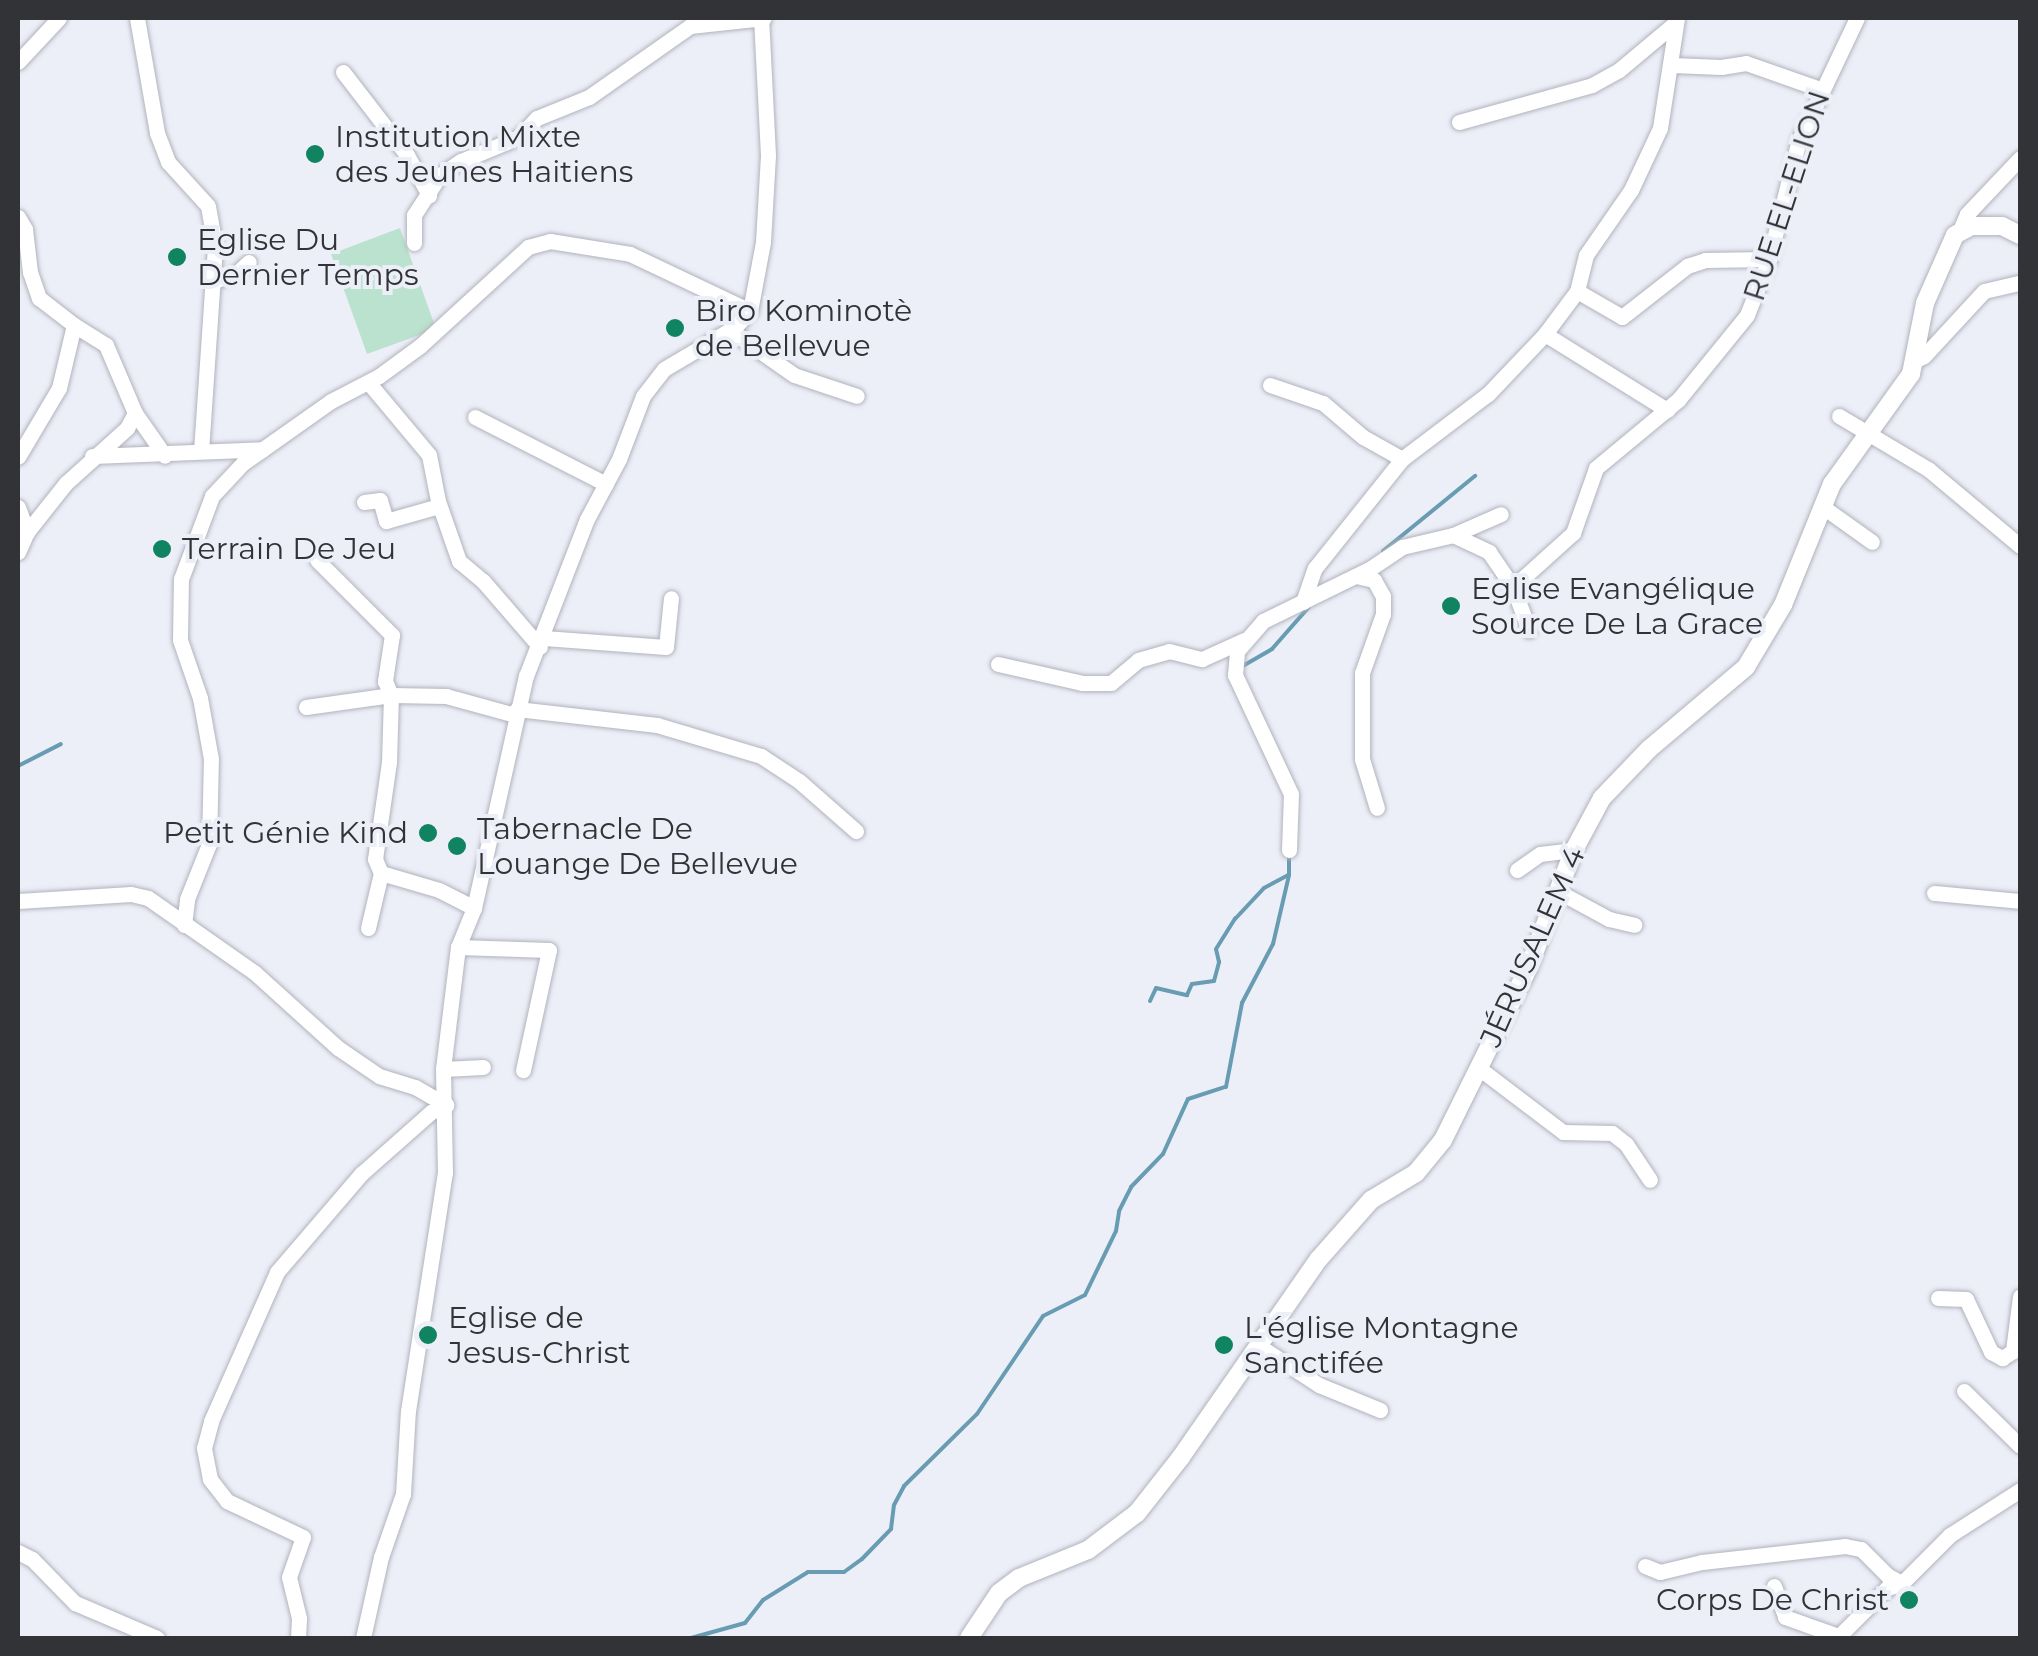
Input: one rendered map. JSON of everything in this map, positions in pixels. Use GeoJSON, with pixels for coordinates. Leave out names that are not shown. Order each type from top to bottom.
{"type":"FeatureCollection","features":[{"type":"Feature","properties":{"kind":"street"},"geometry":{"type":"LineString","coordinates":[[18,62],[59,18]]}},
{"type":"Feature","properties":{"kind":"street"},"geometry":{"type":"LineString","coordinates":[[137,18],[157,132],[168,162],[208,206],[215,246],[201,449]]}},
{"type":"Feature","properties":{"kind":"street"},"geometry":{"type":"LineString","coordinates":[[363,1638],[381,1556],[403,1494],[408,1411],[445,1173],[442,1069],[458,946],[474,908],[516,712],[587,519],[644,396],[664,369],[730,330],[750,312],[763,242],[768,155],[763,18],[690,26],[589,97],[537,118],[518,137],[450,168],[440,176],[414,215],[414,243]]}},
{"type":"Feature","properties":{"kind":"street","name":"RUE EL-ELION"},"geometry":{"type":"LineString","coordinates":[[1513,587],[1574,533],[1596,468],[1667,410],[1706,371],[1747,315],[1769,260],[1799,140],[1820,89],[1858,18]]}},
{"type":"Feature","properties":{"kind":"street"},"geometry":{"type":"LineString","coordinates":[[1303,602],[1314,568],[1402,459],[1488,394],[1545,334],[1577,291],[1586,255],[1648,159],[1660,128],[1676,21]]}},
{"type":"Feature","properties":{"kind":"street"},"geometry":{"type":"LineString","coordinates":[[1459,122],[1592,84],[1619,70],[1676,21]]}},
{"type":"Feature","properties":{"kind":"street"},"geometry":{"type":"LineString","coordinates":[[1672,65],[1721,67],[1746,62],[1820,89]]}},
{"type":"Feature","properties":{"kind":"street"},"geometry":{"type":"LineString","coordinates":[[343,72],[407,155],[429,194]]}},
{"type":"Feature","properties":{"kind":"street"},"geometry":{"type":"LineString","coordinates":[[1961,228],[1973,206],[2020,158]]}},
{"type":"Feature","properties":{"kind":"street"},"geometry":{"type":"LineString","coordinates":[[18,218],[25,229],[30,272],[38,298],[106,345],[135,412],[165,456]]}},
{"type":"Feature","properties":{"kind":"street"},"geometry":{"type":"LineString","coordinates":[[1961,228],[2002,226],[2020,235]]}},
{"type":"Feature","properties":{"kind":"street","name":"JÉRUSALEM 4"},"geometry":{"type":"LineString","coordinates":[[969,1638],[980,1617],[1009,1585],[1088,1550],[1137,1513],[1318,1260],[1371,1200],[1416,1173],[1443,1140],[1480,1069],[1574,850],[1602,798],[1649,748],[1746,666],[1783,605],[1832,484],[1911,374],[1925,303],[1940,263],[1961,228]]}},
{"type":"Feature","properties":{"kind":"street"},"geometry":{"type":"LineString","coordinates":[[184,925],[188,900],[209,844],[211,758],[200,698],[180,640],[180,579],[212,496],[243,463],[331,401],[368,382],[420,346],[528,246],[550,241],[630,254],[750,312]]}},
{"type":"Feature","properties":{"kind":"street"},"geometry":{"type":"LineString","coordinates":[[1577,291],[1622,317],[1687,266],[1705,260],[1769,260]]}},
{"type":"Feature","properties":{"kind":"street"},"geometry":{"type":"LineString","coordinates":[[214,282],[249,262]]}},
{"type":"Feature","properties":{"kind":"street"},"geometry":{"type":"LineString","coordinates":[[1914,361],[1924,356],[1980,294],[1993,286],[2020,283]]}},
{"type":"Feature","properties":{"kind":"street"},"geometry":{"type":"LineString","coordinates":[[18,457],[58,388],[74,325]]}},
{"type":"Feature","properties":{"kind":"street"},"geometry":{"type":"LineString","coordinates":[[730,330],[794,376],[857,396]]}},
{"type":"Feature","properties":{"kind":"street"},"geometry":{"type":"LineString","coordinates":[[1545,334],[1667,410]]}},
{"type":"Feature","properties":{"kind":"street"},"geometry":{"type":"LineString","coordinates":[[368,382],[429,455],[439,506],[458,561],[542,642],[666,646],[672,598]]}},
{"type":"Feature","properties":{"kind":"street"},"geometry":{"type":"LineString","coordinates":[[1270,385],[1322,403],[1363,438],[1402,459]]}},
{"type":"Feature","properties":{"kind":"street"},"geometry":{"type":"LineString","coordinates":[[18,552],[27,532],[92,456],[127,428],[135,412]]}},
{"type":"Feature","properties":{"kind":"street"},"geometry":{"type":"LineString","coordinates":[[1839,416],[1928,469],[2020,546]]}},
{"type":"Feature","properties":{"kind":"street"},"geometry":{"type":"LineString","coordinates":[[476,417],[606,484]]}},
{"type":"Feature","properties":{"kind":"street"},"geometry":{"type":"LineString","coordinates":[[92,456],[263,449]]}},
{"type":"Feature","properties":{"kind":"street"},"geometry":{"type":"LineString","coordinates":[[364,502],[380,500],[386,520],[439,506]]}},
{"type":"Feature","properties":{"kind":"street"},"geometry":{"type":"LineString","coordinates":[[18,507],[27,532]]}},
{"type":"Feature","properties":{"kind":"street"},"geometry":{"type":"LineString","coordinates":[[1823,508],[1872,542]]}},
{"type":"Feature","properties":{"kind":"street"},"geometry":{"type":"LineString","coordinates":[[1289,850],[1291,794],[1235,675],[1237,651],[1263,621],[1354,576],[1402,546],[1454,536],[1474,522],[1501,514]]}},
{"type":"Feature","properties":{"kind":"street"},"geometry":{"type":"LineString","coordinates":[[1454,536],[1489,552],[1513,587],[1529,630]]}},
{"type":"Feature","properties":{"kind":"street"},"geometry":{"type":"LineString","coordinates":[[317,560],[392,634],[385,681],[392,695],[389,762],[375,859],[381,873],[368,928]]}},
{"type":"Feature","properties":{"kind":"street"},"geometry":{"type":"LineString","coordinates":[[1354,576],[1374,580],[1382,596],[1384,614],[1362,673],[1362,759],[1376,808]]}},
{"type":"Feature","properties":{"kind":"street"},"geometry":{"type":"LineString","coordinates":[[998,664],[1082,683],[1112,683],[1138,660],[1169,651],[1202,659],[1244,640]]}},
{"type":"Feature","properties":{"kind":"street"},"geometry":{"type":"LineString","coordinates":[[306,706],[392,695],[446,696],[516,712],[657,725],[760,756],[799,780],[856,831]]}},
{"type":"Feature","properties":{"kind":"street"},"geometry":{"type":"LineString","coordinates":[[1517,870],[1540,854],[1574,850]]}},
{"type":"Feature","properties":{"kind":"street"},"geometry":{"type":"LineString","coordinates":[[381,873],[439,890],[474,908]]}},
{"type":"Feature","properties":{"kind":"street"},"geometry":{"type":"LineString","coordinates":[[1559,892],[1609,919],[1634,925]]}},
{"type":"Feature","properties":{"kind":"street"},"geometry":{"type":"LineString","coordinates":[[1934,893],[2020,900]]}},
{"type":"Feature","properties":{"kind":"street"},"geometry":{"type":"LineString","coordinates":[[18,901],[131,894],[148,898],[255,974],[338,1048],[379,1076],[415,1087],[446,1105]]}},
{"type":"Feature","properties":{"kind":"street"},"geometry":{"type":"LineString","coordinates":[[458,946],[549,950],[524,1070]]}},
{"type":"Feature","properties":{"kind":"street"},"geometry":{"type":"LineString","coordinates":[[442,1069],[483,1066]]}},
{"type":"Feature","properties":{"kind":"street"},"geometry":{"type":"LineString","coordinates":[[1480,1069],[1563,1132],[1612,1133],[1626,1144],[1650,1180]]}},
{"type":"Feature","properties":{"kind":"street"},"geometry":{"type":"LineString","coordinates":[[298,1638],[299,1618],[289,1578],[303,1536],[227,1501],[218,1490],[210,1478],[204,1448],[211,1421],[278,1272],[361,1174],[431,1112],[446,1105]]}},
{"type":"Feature","properties":{"kind":"street"},"geometry":{"type":"LineString","coordinates":[[1938,1298],[1966,1299],[1991,1352],[2002,1358],[2014,1350],[2020,1296]]}},
{"type":"Feature","properties":{"kind":"street"},"geometry":{"type":"LineString","coordinates":[[1259,1346],[1320,1385],[1380,1410]]}},
{"type":"Feature","properties":{"kind":"street"},"geometry":{"type":"LineString","coordinates":[[1964,1390],[2020,1446]]}},
{"type":"Feature","properties":{"kind":"street"},"geometry":{"type":"LineString","coordinates":[[1774,1586],[1784,1617],[1839,1638],[1887,1588],[1902,1583],[1950,1535],[2020,1490]]}},
{"type":"Feature","properties":{"kind":"street"},"geometry":{"type":"LineString","coordinates":[[1645,1566],[1660,1572],[1702,1562],[1845,1546],[1861,1550],[1888,1576],[1902,1583]]}},
{"type":"Feature","properties":{"kind":"street"},"geometry":{"type":"LineString","coordinates":[[18,1552],[32,1559],[75,1604],[157,1638]]}},
{"type":"Feature","properties":{"kind":"green space"},"geometry":{"type":"Polygon","coordinates":[[[400,228],[436,329],[367,354],[331,254],[400,228]]]}},
{"type":"Feature","properties":{"kind":"waterway"},"geometry":{"type":"LineString","coordinates":[[1383,551],[1475,476]]}},
{"type":"Feature","properties":{"kind":"waterway"},"geometry":{"type":"LineString","coordinates":[[1241,667],[1272,649],[1308,608]]}},
{"type":"Feature","properties":{"kind":"waterway"},"geometry":{"type":"LineString","coordinates":[[18,766],[61,744]]}},
{"type":"Feature","properties":{"kind":"waterway"},"geometry":{"type":"LineString","coordinates":[[691,1638],[745,1623],[763,1600],[808,1572],[844,1572],[862,1559],[891,1529],[894,1505],[904,1486],[977,1414],[1043,1316],[1085,1295],[1116,1231],[1119,1211],[1131,1187],[1163,1154],[1188,1099],[1226,1087],[1242,1003],[1273,944],[1289,875],[1289,855]]}},
{"type":"Feature","properties":{"kind":"waterway"},"geometry":{"type":"LineString","coordinates":[[1150,1001],[1156,988],[1187,995],[1192,984],[1214,981],[1219,962],[1216,949],[1235,919],[1264,888],[1288,875]]}},
{"type":"Feature","properties":{"kind":"place","name":"Institution Mixte des Jeunes Haitiens"},"geometry":{"type":"Point","coordinates":[315,154]}},
{"type":"Feature","properties":{"kind":"place","name":"Eglise Du Dernier Temps"},"geometry":{"type":"Point","coordinates":[177,257]}},
{"type":"Feature","properties":{"kind":"place","name":"Biro Kominotè de Bellevue"},"geometry":{"type":"Point","coordinates":[675,328]}},
{"type":"Feature","properties":{"kind":"place","name":"Terrain De Jeu"},"geometry":{"type":"Point","coordinates":[162,549]}},
{"type":"Feature","properties":{"kind":"place","name":"Eglise Evangélique Source De La Grace"},"geometry":{"type":"Point","coordinates":[1451,606]}},
{"type":"Feature","properties":{"kind":"place","name":"Petit Génie Kind"},"geometry":{"type":"Point","coordinates":[428,833]}},
{"type":"Feature","properties":{"kind":"place","name":"Tabernacle De Louange De Bellevue"},"geometry":{"type":"Point","coordinates":[457,846]}},
{"type":"Feature","properties":{"kind":"place","name":"Eglise de Jesus-Christ"},"geometry":{"type":"Point","coordinates":[428,1335]}},
{"type":"Feature","properties":{"kind":"place","name":"L'église Montagne Sanctifée"},"geometry":{"type":"Point","coordinates":[1224,1345]}},
{"type":"Feature","properties":{"kind":"place","name":"Corps De Christ"},"geometry":{"type":"Point","coordinates":[1909,1600]}}]}
